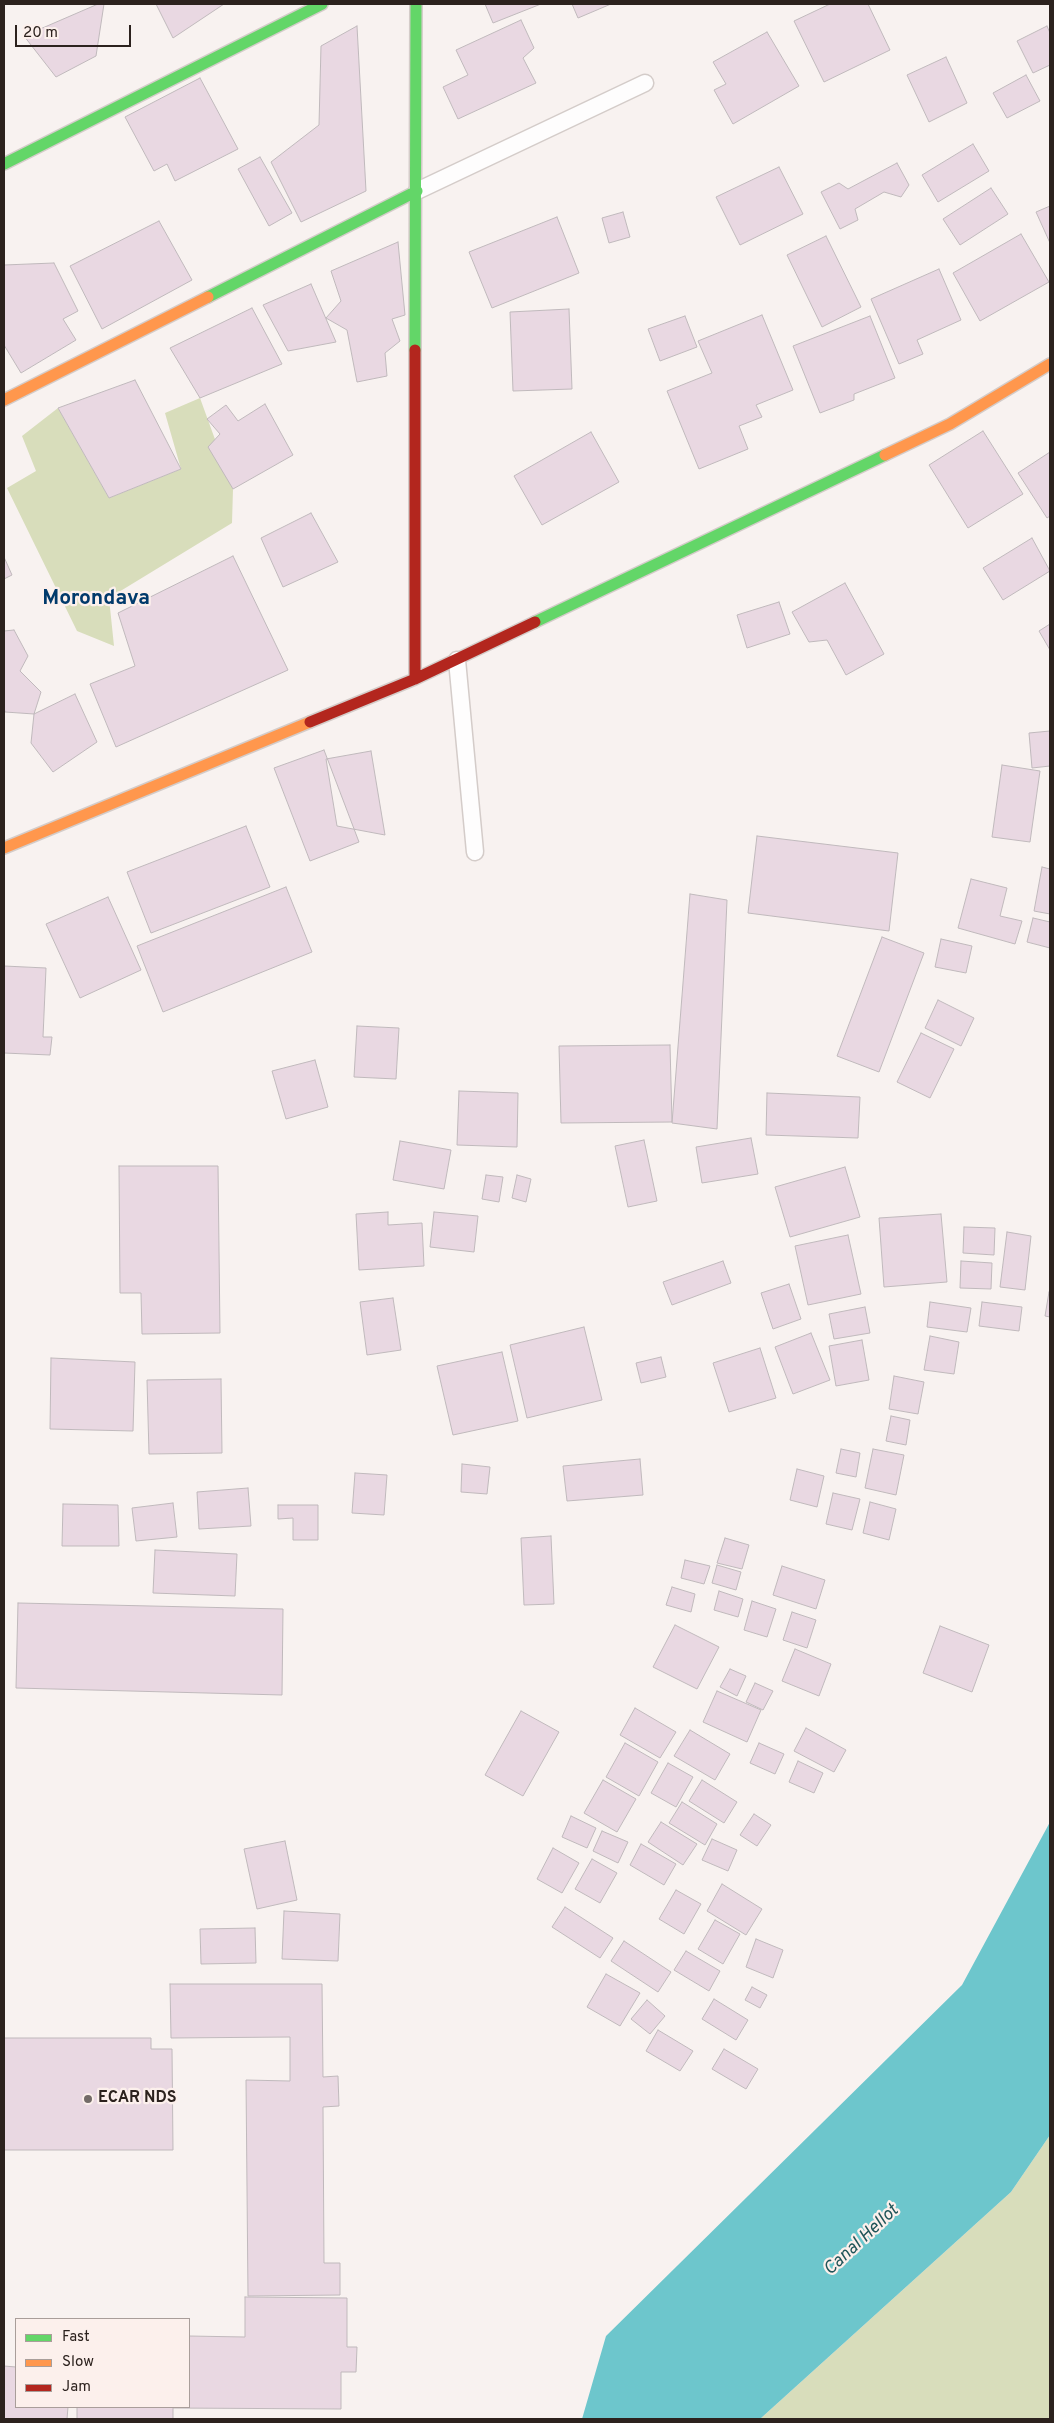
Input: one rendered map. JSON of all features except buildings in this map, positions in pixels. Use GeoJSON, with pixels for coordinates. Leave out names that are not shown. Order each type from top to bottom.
{"type":"FeatureCollection","features":[{"type":"Feature","properties":{"kind":"street"},"geometry":{"type":"LineString","coordinates":[[4,164],[322,4]]}},
{"type":"Feature","properties":{"kind":"street"},"geometry":{"type":"LineString","coordinates":[[415,679],[416,4]]}},
{"type":"Feature","properties":{"kind":"street"},"geometry":{"type":"LineString","coordinates":[[4,400],[417,190]]}},
{"type":"Feature","properties":{"kind":"street"},"geometry":{"type":"LineString","coordinates":[[4,848],[457,660],[950,424],[1050,364]]}},
{"type":"Feature","properties":{"kind":"lane"},"geometry":{"type":"LineString","coordinates":[[417,190],[645,83]]}},
{"type":"Feature","properties":{"kind":"lane"},"geometry":{"type":"LineString","coordinates":[[457,660],[475,852]]}},
{"type":"Feature","properties":{"kind":"green space"},"geometry":{"type":"Polygon","coordinates":[[[200,398],[233,489],[232,523],[109,598],[114,646],[77,631],[7,488],[36,471],[22,436],[58,408],[109,498],[181,469],[165,413],[200,398]]]}},
{"type":"Feature","properties":{"kind":"green space"},"geometry":{"type":"Polygon","coordinates":[[[1050,2135],[1050,2419],[760,2419],[1011,2192],[1050,2135]]]}},
{"type":"Feature","properties":{"kind":"water","name":"Canal Hellot"},"geometry":{"type":"Polygon","coordinates":[[[1050,1822],[1050,2135],[1011,2192],[760,2419],[582,2419],[606,2336],[962,1985],[1050,1822]]]}},
{"type":"Feature","properties":{"kind":"traffic: fast"},"geometry":{"type":"LineString","coordinates":[[4,164],[322,4]]}},
{"type":"Feature","properties":{"kind":"traffic: fast"},"geometry":{"type":"LineString","coordinates":[[415,350],[416,4]]}},
{"type":"Feature","properties":{"kind":"traffic: fast"},"geometry":{"type":"LineString","coordinates":[[208,297],[417,191]]}},
{"type":"Feature","properties":{"kind":"traffic: fast"},"geometry":{"type":"LineString","coordinates":[[535,622],[885,455]]}},
{"type":"Feature","properties":{"kind":"traffic: slow"},"geometry":{"type":"LineString","coordinates":[[4,400],[208,297]]}},
{"type":"Feature","properties":{"kind":"traffic: slow"},"geometry":{"type":"LineString","coordinates":[[885,455],[950,424],[1050,364]]}},
{"type":"Feature","properties":{"kind":"traffic: slow"},"geometry":{"type":"LineString","coordinates":[[4,848],[310,722]]}},
{"type":"Feature","properties":{"kind":"traffic: jam"},"geometry":{"type":"LineString","coordinates":[[415,350],[415,679]]}},
{"type":"Feature","properties":{"kind":"traffic: jam"},"geometry":{"type":"LineString","coordinates":[[310,722],[415,679],[535,622]]}},
{"type":"Feature","properties":{"kind":"place","name":"ECAR NDS"},"geometry":{"type":"Point","coordinates":[88,2099]}},
{"type":"Feature","properties":{"kind":"district","name":"Morondava"},"geometry":{"type":"Point","coordinates":[96,600]}}]}
